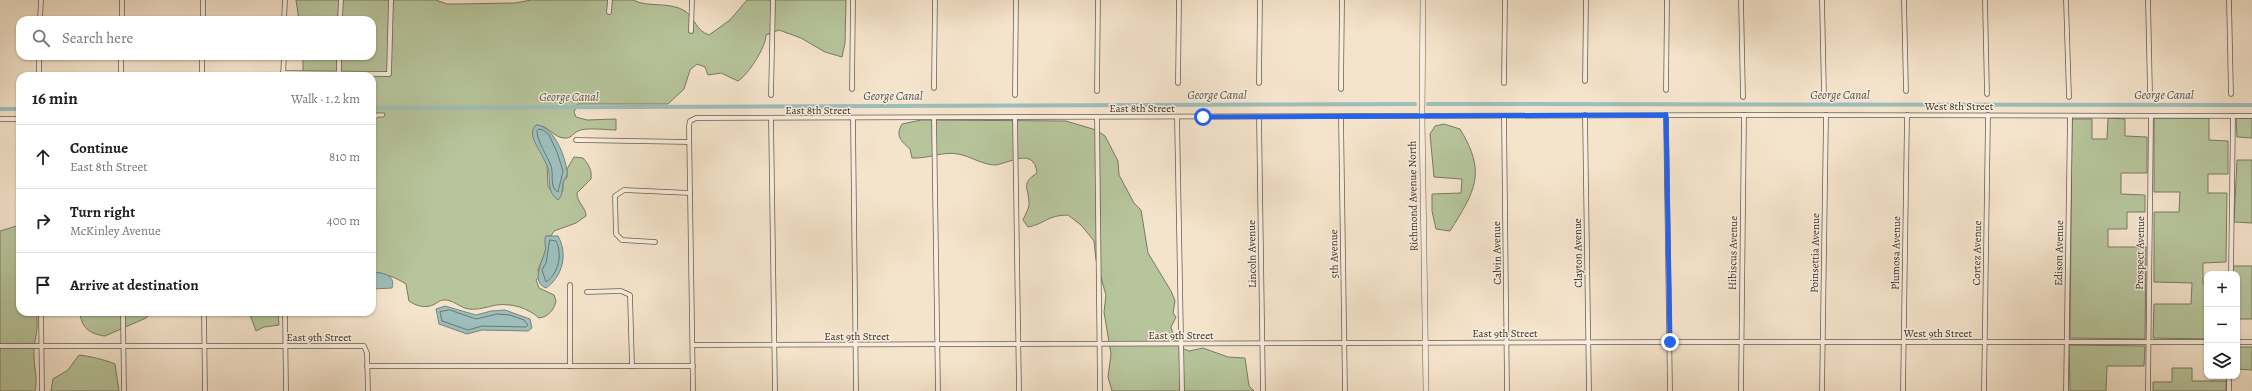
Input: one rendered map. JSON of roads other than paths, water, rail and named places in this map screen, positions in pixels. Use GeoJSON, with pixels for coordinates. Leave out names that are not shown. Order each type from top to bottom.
{"type":"FeatureCollection","features":[{"type":"Feature","properties":{"kind":"street"},"geometry":{"type":"LineString","coordinates":[[40,0],[40,16]]}},
{"type":"Feature","properties":{"kind":"street"},"geometry":{"type":"LineString","coordinates":[[122,0],[122,16]]}},
{"type":"Feature","properties":{"kind":"street"},"geometry":{"type":"LineString","coordinates":[[203,0],[203,16]]}},
{"type":"Feature","properties":{"kind":"street"},"geometry":{"type":"LineString","coordinates":[[284,0],[284,16]]}},
{"type":"Feature","properties":{"kind":"street"},"geometry":{"type":"LineString","coordinates":[[340,0],[340,16]]}},
{"type":"Feature","properties":{"kind":"street"},"geometry":{"type":"LineString","coordinates":[[376,74],[389,74],[391,0]]}},
{"type":"Feature","properties":{"kind":"street"},"geometry":{"type":"LineString","coordinates":[[609,12],[610,0]]}},
{"type":"Feature","properties":{"kind":"street"},"geometry":{"type":"LineString","coordinates":[[691,31],[692,0]]}},
{"type":"Feature","properties":{"kind":"street"},"geometry":{"type":"LineString","coordinates":[[771,95],[773,0]]}},
{"type":"Feature","properties":{"kind":"street"},"geometry":{"type":"LineString","coordinates":[[852,89],[853,0]]}},
{"type":"Feature","properties":{"kind":"street"},"geometry":{"type":"LineString","coordinates":[[934,88],[935,0]]}},
{"type":"Feature","properties":{"kind":"street"},"geometry":{"type":"LineString","coordinates":[[1015,95],[1016,0]]}},
{"type":"Feature","properties":{"kind":"street"},"geometry":{"type":"LineString","coordinates":[[1097,91],[1098,0]]}},
{"type":"Feature","properties":{"kind":"street"},"geometry":{"type":"LineString","coordinates":[[1178,83],[1179,0]]}},
{"type":"Feature","properties":{"kind":"street"},"geometry":{"type":"LineString","coordinates":[[1259,83],[1260,0]]}},
{"type":"Feature","properties":{"kind":"street"},"geometry":{"type":"LineString","coordinates":[[1341,89],[1342,0]]}},
{"type":"Feature","properties":{"kind":"street","name":"Richmond Avenue North"},"geometry":{"type":"LineString","coordinates":[[1423,0],[1422,116],[1426,391]]}},
{"type":"Feature","properties":{"kind":"street"},"geometry":{"type":"LineString","coordinates":[[1504,0],[1504,83]]}},
{"type":"Feature","properties":{"kind":"street"},"geometry":{"type":"LineString","coordinates":[[1585,81],[1586,0]]}},
{"type":"Feature","properties":{"kind":"street"},"geometry":{"type":"LineString","coordinates":[[1666,90],[1667,0]]}},
{"type":"Feature","properties":{"kind":"street"},"geometry":{"type":"LineString","coordinates":[[1741,0],[1744,97]]}},
{"type":"Feature","properties":{"kind":"street"},"geometry":{"type":"LineString","coordinates":[[1822,0],[1824,95]]}},
{"type":"Feature","properties":{"kind":"street"},"geometry":{"type":"LineString","coordinates":[[1904,0],[1906,91]]}},
{"type":"Feature","properties":{"kind":"street"},"geometry":{"type":"LineString","coordinates":[[1985,0],[1987,94]]}},
{"type":"Feature","properties":{"kind":"street"},"geometry":{"type":"LineString","coordinates":[[2066,0],[2069,97]]}},
{"type":"Feature","properties":{"kind":"street"},"geometry":{"type":"LineString","coordinates":[[2148,0],[2150,94]]}},
{"type":"Feature","properties":{"kind":"street"},"geometry":{"type":"LineString","coordinates":[[2229,0],[2231,94]]}},
{"type":"Feature","properties":{"kind":"street"},"geometry":{"type":"LineString","coordinates":[[39,60],[39,72]]}},
{"type":"Feature","properties":{"kind":"street"},"geometry":{"type":"LineString","coordinates":[[121,60],[121,72]]}},
{"type":"Feature","properties":{"kind":"street"},"geometry":{"type":"LineString","coordinates":[[202,60],[202,72]]}},
{"type":"Feature","properties":{"kind":"street"},"geometry":{"type":"LineString","coordinates":[[283,72],[284,60]]}},
{"type":"Feature","properties":{"kind":"street"},"geometry":{"type":"LineString","coordinates":[[339,60],[339,72]]}},
{"type":"Feature","properties":{"kind":"street","name":"Clayton Avenue"},"geometry":{"type":"LineString","coordinates":[[1585,115],[1589,391]]}},
{"type":"Feature","properties":{"kind":"street"},"geometry":{"type":"LineString","coordinates":[[1666,115],[1670,391]]}},
{"type":"Feature","properties":{"kind":"street","name":"East 8th Street"},"geometry":{"type":"LineString","coordinates":[[689,142],[690,121],[696,118],[1097,118],[1666,115]]}},
{"type":"Feature","properties":{"kind":"street","name":"West 8th Street"},"geometry":{"type":"LineString","coordinates":[[1666,115],[2252,116]]}},
{"type":"Feature","properties":{"kind":"street","name":"Hibiscus Avenue"},"geometry":{"type":"LineString","coordinates":[[1741,391],[1744,115]]}},
{"type":"Feature","properties":{"kind":"street","name":"Poinsettia Avenue"},"geometry":{"type":"LineString","coordinates":[[1822,391],[1826,115]]}},
{"type":"Feature","properties":{"kind":"street","name":"Plumosa Avenue"},"geometry":{"type":"LineString","coordinates":[[1903,391],[1907,115]]}},
{"type":"Feature","properties":{"kind":"street","name":"Cortez Avenue"},"geometry":{"type":"LineString","coordinates":[[1984,391],[1988,115]]}},
{"type":"Feature","properties":{"kind":"street","name":"Calvin Avenue"},"geometry":{"type":"LineString","coordinates":[[1504,116],[1507,391]]}},
{"type":"Feature","properties":{"kind":"street","name":"Edison Avenue"},"geometry":{"type":"LineString","coordinates":[[2066,391],[2070,116]]}},
{"type":"Feature","properties":{"kind":"street","name":"Prospect Avenue"},"geometry":{"type":"LineString","coordinates":[[2148,391],[2151,116]]}},
{"type":"Feature","properties":{"kind":"street"},"geometry":{"type":"LineString","coordinates":[[2230,271],[2233,116]]}},
{"type":"Feature","properties":{"kind":"street"},"geometry":{"type":"LineString","coordinates":[[1178,117],[1182,391]]}},
{"type":"Feature","properties":{"kind":"street","name":"Lincoln Avenue"},"geometry":{"type":"LineString","coordinates":[[1259,117],[1263,391]]}},
{"type":"Feature","properties":{"kind":"street","name":"5th Avenue"},"geometry":{"type":"LineString","coordinates":[[1341,117],[1345,391]]}},
{"type":"Feature","properties":{"kind":"street"},"geometry":{"type":"LineString","coordinates":[[853,118],[856,391]]}},
{"type":"Feature","properties":{"kind":"street"},"geometry":{"type":"LineString","coordinates":[[934,118],[938,391]]}},
{"type":"Feature","properties":{"kind":"street"},"geometry":{"type":"LineString","coordinates":[[1015,118],[1019,391]]}},
{"type":"Feature","properties":{"kind":"street"},"geometry":{"type":"LineString","coordinates":[[1097,118],[1100,391]]}},
{"type":"Feature","properties":{"kind":"street"},"geometry":{"type":"LineString","coordinates":[[0,119],[16,119]]}},
{"type":"Feature","properties":{"kind":"street"},"geometry":{"type":"LineString","coordinates":[[771,119],[775,391]]}},
{"type":"Feature","properties":{"kind":"street"},"geometry":{"type":"LineString","coordinates":[[576,140],[689,142],[693,391]]}},
{"type":"Feature","properties":{"kind":"street"},"geometry":{"type":"LineString","coordinates":[[655,242],[622,240],[616,234],[615,196],[624,190],[690,193]]}},
{"type":"Feature","properties":{"kind":"street"},"geometry":{"type":"LineString","coordinates":[[570,286],[570,366]]}},
{"type":"Feature","properties":{"kind":"street"},"geometry":{"type":"LineString","coordinates":[[587,292],[621,291],[630,295],[632,366]]}},
{"type":"Feature","properties":{"kind":"street"},"geometry":{"type":"LineString","coordinates":[[41,316],[42,391]]}},
{"type":"Feature","properties":{"kind":"street"},"geometry":{"type":"LineString","coordinates":[[122,316],[124,391]]}},
{"type":"Feature","properties":{"kind":"street"},"geometry":{"type":"LineString","coordinates":[[204,316],[205,391]]}},
{"type":"Feature","properties":{"kind":"street"},"geometry":{"type":"LineString","coordinates":[[285,316],[286,391]]}},
{"type":"Feature","properties":{"kind":"street","name":"West 9th Street"},"geometry":{"type":"LineString","coordinates":[[1670,342],[2204,342]]}},
{"type":"Feature","properties":{"kind":"street","name":"East 9th Street"},"geometry":{"type":"LineString","coordinates":[[693,345],[774,346],[1670,342]]}},
{"type":"Feature","properties":{"kind":"street"},"geometry":{"type":"LineString","coordinates":[[2240,342],[2252,342]]}},
{"type":"Feature","properties":{"kind":"street","name":"East 9th Street"},"geometry":{"type":"LineString","coordinates":[[0,346],[364,346],[367,353],[367,366]]}},
{"type":"Feature","properties":{"kind":"street"},"geometry":{"type":"LineString","coordinates":[[368,391],[367,366],[693,366]]}},
{"type":"Feature","properties":{"kind":"street"},"geometry":{"type":"LineString","coordinates":[[2229,379],[2229,391]]}},
{"type":"Feature","properties":{"kind":"water"},"geometry":{"type":"Polygon","coordinates":[[[536,125],[548,130],[558,143],[564,158],[567,175],[563,183],[561,196],[558,200],[554,197],[550,189],[548,168],[533,137],[533,130],[536,125]]]}},
{"type":"Feature","properties":{"kind":"water"},"geometry":{"type":"Polygon","coordinates":[[[546,236],[558,236],[563,250],[563,257],[560,271],[552,283],[546,288],[541,285],[538,276],[545,249],[546,236]]]}},
{"type":"Feature","properties":{"kind":"water"},"geometry":{"type":"Polygon","coordinates":[[[376,273],[390,277],[393,283],[392,288],[376,289],[376,273]]]}},
{"type":"Feature","properties":{"kind":"water"},"geometry":{"type":"Polygon","coordinates":[[[445,306],[476,315],[491,311],[505,310],[530,319],[532,328],[528,331],[482,330],[467,334],[439,324],[436,309],[445,306]]]}},
{"type":"Feature","properties":{"kind":"waterway","name":"George Canal"},"geometry":{"type":"LineString","coordinates":[[376,108],[1415,104]]}},
{"type":"Feature","properties":{"kind":"waterway","name":"George Canal"},"geometry":{"type":"LineString","coordinates":[[1428,104],[2252,105]]}},
{"type":"Feature","properties":{"kind":"waterway","name":"George Canal"},"geometry":{"type":"LineString","coordinates":[[0,109],[16,109]]}}]}
